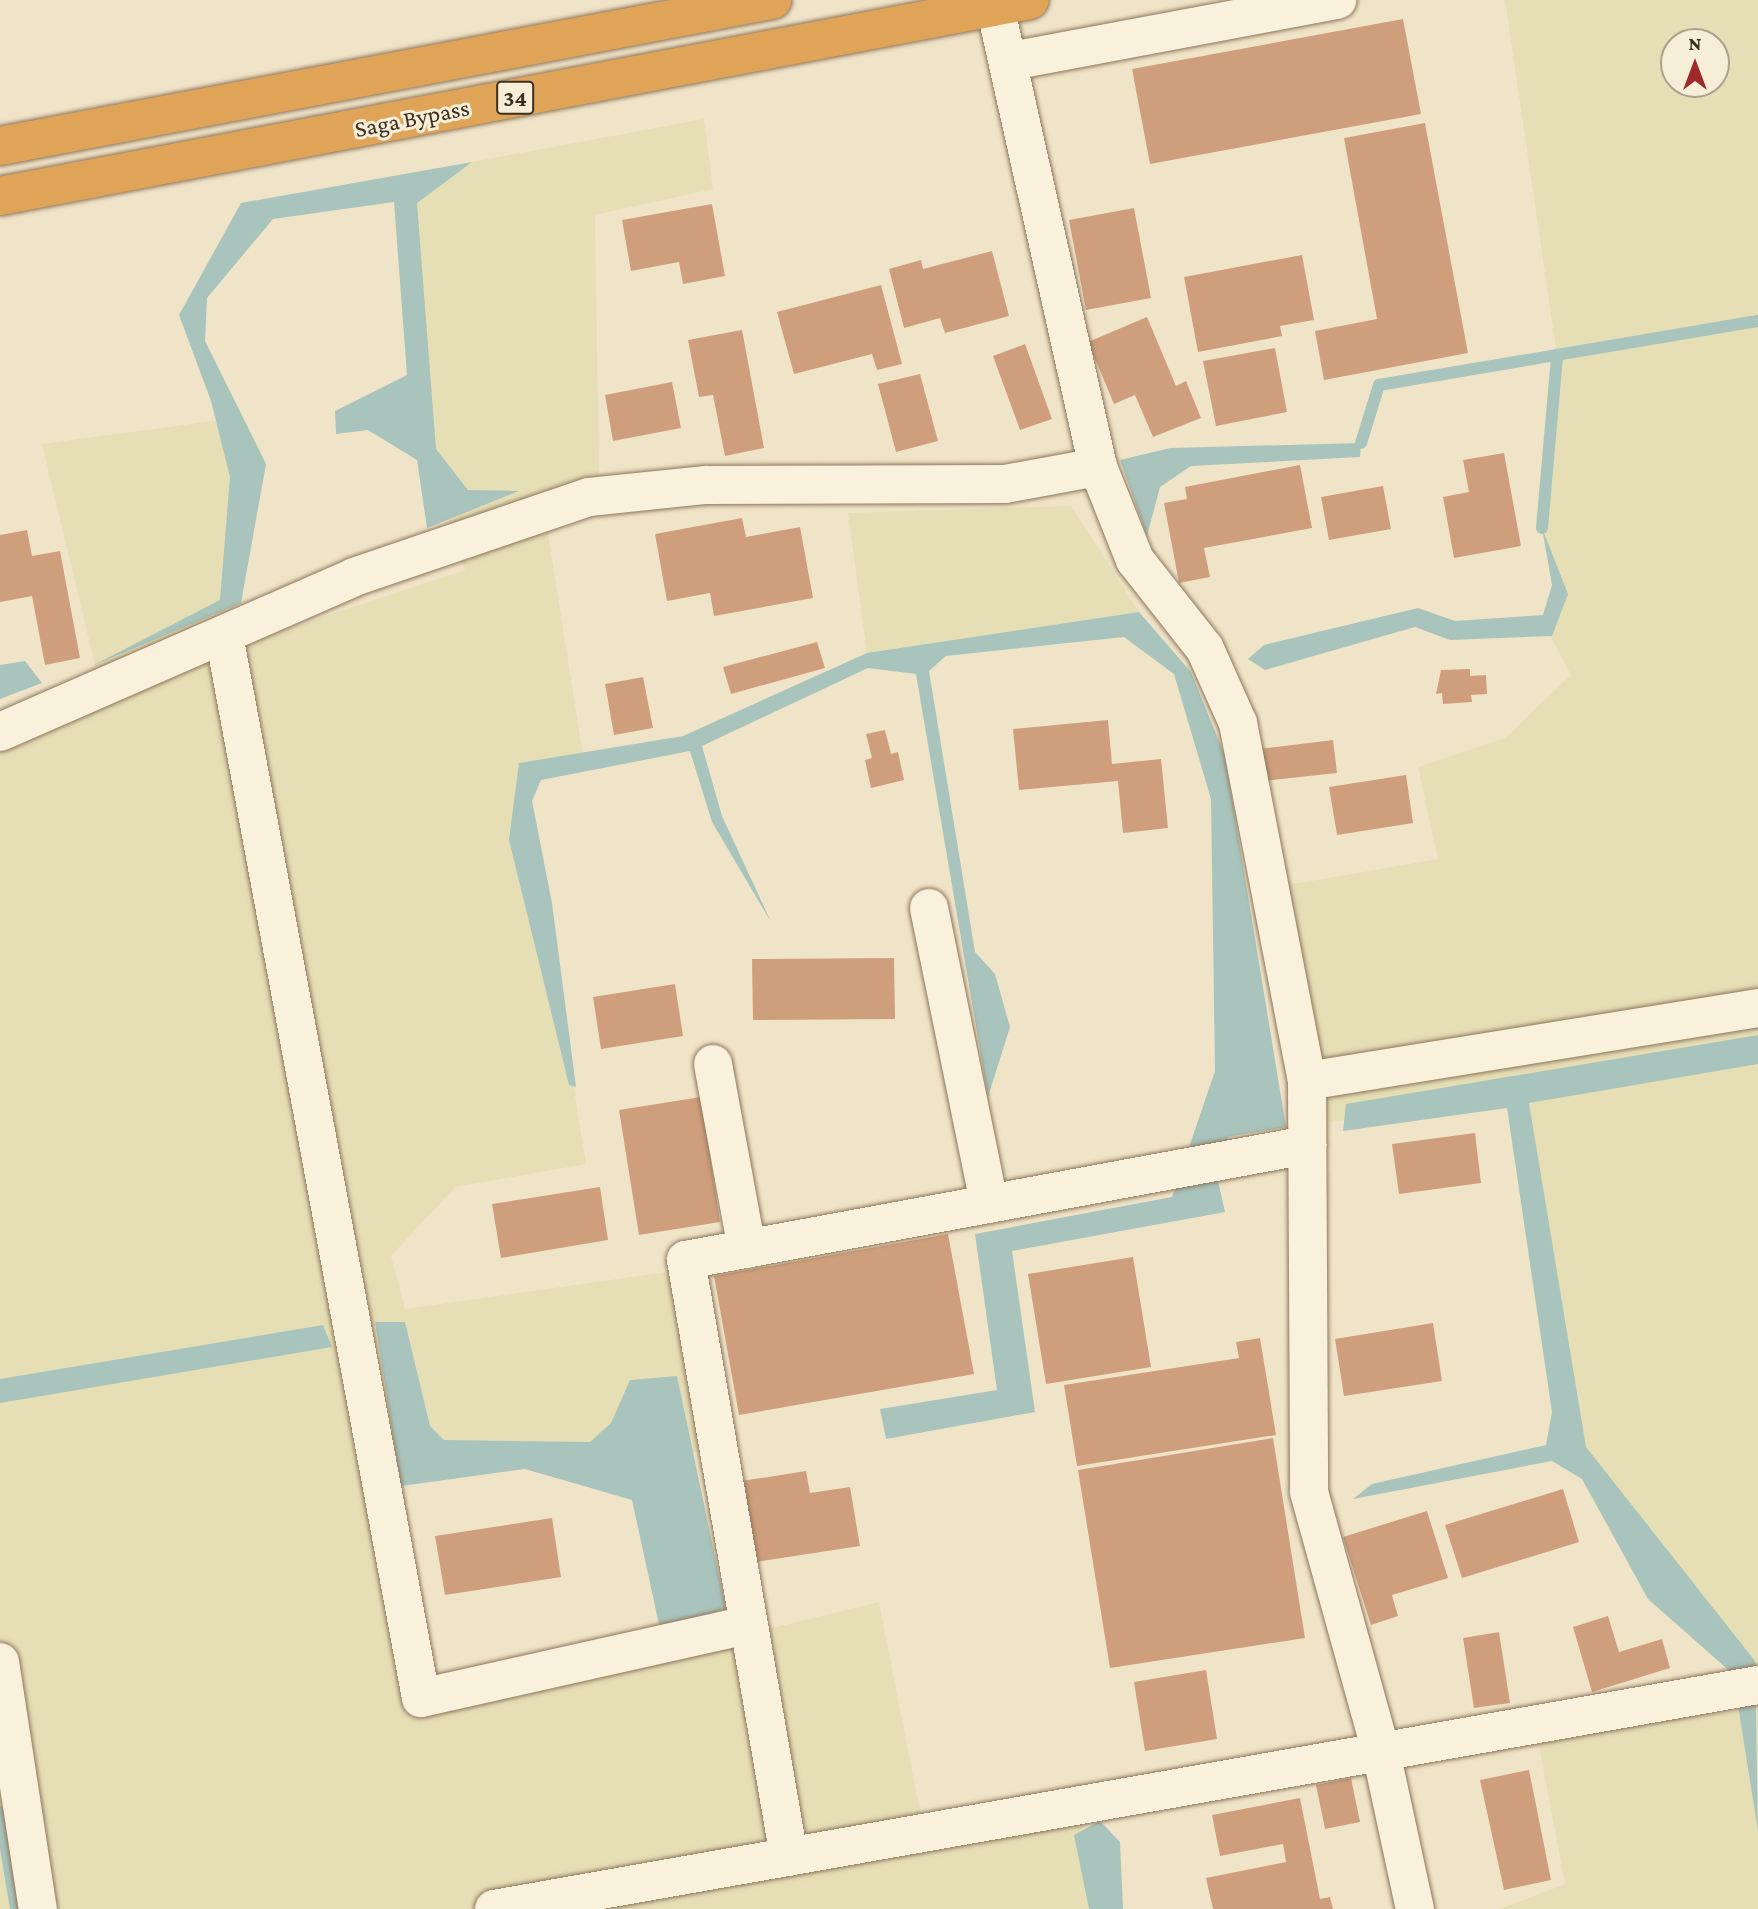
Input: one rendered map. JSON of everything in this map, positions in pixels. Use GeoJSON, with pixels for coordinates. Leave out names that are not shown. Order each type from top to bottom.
{"type":"FeatureCollection","features":[{"type":"Feature","properties":{"kind":"highway","name":"Saga Bypass"},"geometry":{"type":"LineString","coordinates":[[0,146],[772,0]]}},
{"type":"Feature","properties":{"kind":"highway","name":"Saga Bypass"},"geometry":{"type":"LineString","coordinates":[[0,196],[1006,2]]}},
{"type":"Feature","properties":{"kind":"street"},"geometry":{"type":"LineString","coordinates":[[1011,61],[1337,0]]}},
{"type":"Feature","properties":{"kind":"street"},"geometry":{"type":"LineString","coordinates":[[1006,2],[1011,61],[1098,467],[1135,560],[1205,649],[1238,723],[1307,1081],[1309,1492],[1381,1752],[1415,1909]]}},
{"type":"Feature","properties":{"kind":"street"},"geometry":{"type":"LineString","coordinates":[[0,732],[354,577],[589,497],[706,485],[1005,484],[1098,467]]}},
{"type":"Feature","properties":{"kind":"street"},"geometry":{"type":"LineString","coordinates":[[224,635],[421,1698],[748,1625]]}},
{"type":"Feature","properties":{"kind":"street"},"geometry":{"type":"LineString","coordinates":[[929,908],[989,1204]]}},
{"type":"Feature","properties":{"kind":"street"},"geometry":{"type":"LineString","coordinates":[[1307,1081],[1758,1008]]}},
{"type":"Feature","properties":{"kind":"street"},"geometry":{"type":"LineString","coordinates":[[713,1064],[747,1249]]}},
{"type":"Feature","properties":{"kind":"street"},"geometry":{"type":"LineString","coordinates":[[789,1857],[686,1260],[1307,1145]]}},
{"type":"Feature","properties":{"kind":"street"},"geometry":{"type":"LineString","coordinates":[[0,1662],[38,1909]]}},
{"type":"Feature","properties":{"kind":"street"},"geometry":{"type":"LineString","coordinates":[[495,1909],[1741,1689]]}},
{"type":"Feature","properties":{"kind":"shaded area"},"geometry":{"type":"Polygon","coordinates":[[[1505,0],[1758,0],[1758,1909],[1500,1909],[1565,1884],[1537,1735],[1746,1710],[1736,1657],[1568,1443],[1514,1096],[1329,1122],[1288,885],[1438,859],[1418,767],[1505,738],[1571,675],[1545,626],[1559,589],[1542,528],[1557,355],[1505,0]]]}},
{"type":"Feature","properties":{"kind":"shaded area"},"geometry":{"type":"Polygon","coordinates":[[[704,119],[713,189],[595,215],[599,477],[544,508],[584,762],[523,774],[586,1164],[455,1187],[391,1256],[405,1309],[674,1271],[709,1452],[386,1458],[435,1710],[879,1602],[926,1842],[1081,1819],[1097,1909],[0,1909],[0,749],[11,749],[105,707],[42,444],[228,419],[239,645],[465,570],[422,438],[408,192],[472,162],[704,119]]]}},
{"type":"Feature","properties":{"kind":"shaded area"},"geometry":{"type":"Polygon","coordinates":[[[1071,506],[1139,612],[867,653],[848,513],[1071,506]]]}},
{"type":"Feature","properties":{"kind":"water"},"geometry":{"type":"Polygon","coordinates":[[[472,162],[417,203],[436,449],[468,490],[519,491],[427,528],[417,460],[368,430],[336,434],[335,411],[407,375],[394,202],[273,219],[207,298],[205,341],[266,464],[241,603],[92,666],[220,600],[230,477],[211,401],[179,315],[241,203],[472,162]]]}},
{"type":"Feature","properties":{"kind":"water"},"geometry":{"type":"Polygon","coordinates":[[[1361,443],[1360,457],[1191,466],[1160,487],[1147,536],[1120,460],[1170,448],[1361,443]]]}},
{"type":"Feature","properties":{"kind":"water"},"geometry":{"type":"Polygon","coordinates":[[[1542,528],[1568,594],[1552,636],[1450,640],[1415,627],[1265,670],[1248,659],[1264,645],[1418,608],[1455,621],[1543,615],[1552,585],[1542,528]]]}},
{"type":"Feature","properties":{"kind":"water"},"geometry":{"type":"Polygon","coordinates":[[[1139,612],[1191,672],[1225,756],[1286,1127],[1228,1137],[1218,1181],[1225,1212],[1012,1251],[1035,1412],[886,1439],[880,1409],[997,1390],[975,1234],[1172,1197],[1215,1071],[1211,799],[1174,674],[1124,637],[946,656],[929,671],[975,952],[995,974],[1010,1027],[988,1097],[916,674],[868,668],[702,746],[722,816],[771,922],[712,822],[690,751],[541,780],[532,801],[552,903],[576,1087],[569,1085],[509,840],[519,763],[683,736],[867,653],[1139,612]]]}},
{"type":"Feature","properties":{"kind":"water"},"geometry":{"type":"Polygon","coordinates":[[[25,661],[42,683],[0,699],[0,665],[25,661]]]}},
{"type":"Feature","properties":{"kind":"water"},"geometry":{"type":"Polygon","coordinates":[[[1758,1035],[1758,1064],[1529,1103],[1586,1447],[1755,1661],[1758,1831],[1733,1674],[1648,1599],[1582,1479],[1552,1461],[1353,1499],[1372,1484],[1546,1445],[1552,1412],[1507,1108],[1343,1131],[1346,1104],[1758,1035]]]}},
{"type":"Feature","properties":{"kind":"water"},"geometry":{"type":"Polygon","coordinates":[[[375,1322],[405,1322],[430,1426],[444,1440],[590,1442],[611,1423],[630,1380],[677,1376],[726,1609],[660,1629],[632,1500],[525,1469],[401,1486],[375,1322]]]}},
{"type":"Feature","properties":{"kind":"water"},"geometry":{"type":"Polygon","coordinates":[[[323,1325],[332,1347],[0,1403],[0,1379],[323,1325]]]}},
{"type":"Feature","properties":{"kind":"water"},"geometry":{"type":"Polygon","coordinates":[[[1100,1821],[1120,1842],[1123,1909],[1089,1909],[1074,1835],[1100,1821]]]}},
{"type":"Feature","properties":{"kind":"building"},"geometry":{"type":"Polygon","coordinates":[[[1403,19],[1421,114],[1150,164],[1132,69],[1403,19]]]}},
{"type":"Feature","properties":{"kind":"building"},"geometry":{"type":"Polygon","coordinates":[[[1425,123],[1468,353],[1324,380],[1315,331],[1377,319],[1344,138],[1425,123]]]}},
{"type":"Feature","properties":{"kind":"building"},"geometry":{"type":"Polygon","coordinates":[[[712,204],[725,276],[683,284],[679,262],[631,271],[622,220],[712,204]]]}},
{"type":"Feature","properties":{"kind":"building"},"geometry":{"type":"Polygon","coordinates":[[[1134,208],[1151,298],[1086,310],[1069,220],[1134,208]]]}},
{"type":"Feature","properties":{"kind":"building"},"geometry":{"type":"Polygon","coordinates":[[[992,251],[1009,316],[945,333],[940,318],[904,328],[889,269],[921,260],[923,269],[992,251]]]}},
{"type":"Feature","properties":{"kind":"building"},"geometry":{"type":"Polygon","coordinates":[[[1302,255],[1314,320],[1280,326],[1282,336],[1198,352],[1184,277],[1302,255]]]}},
{"type":"Feature","properties":{"kind":"building"},"geometry":{"type":"Polygon","coordinates":[[[881,285],[902,364],[877,370],[872,354],[794,374],[777,312],[881,285]]]}},
{"type":"Feature","properties":{"kind":"building"},"geometry":{"type":"Polygon","coordinates":[[[1147,317],[1176,386],[1186,381],[1201,418],[1153,437],[1135,395],[1114,404],[1088,342],[1147,317]]]}},
{"type":"Feature","properties":{"kind":"building"},"geometry":{"type":"Polygon","coordinates":[[[742,330],[764,448],[725,456],[713,395],[699,397],[688,340],[742,330]]]}},
{"type":"Feature","properties":{"kind":"building"},"geometry":{"type":"Polygon","coordinates":[[[1025,344],[1052,419],[1020,430],[993,356],[1025,344]]]}},
{"type":"Feature","properties":{"kind":"building"},"geometry":{"type":"Polygon","coordinates":[[[1275,348],[1287,412],[1216,426],[1203,361],[1275,348]]]}},
{"type":"Feature","properties":{"kind":"building"},"geometry":{"type":"Polygon","coordinates":[[[920,374],[938,441],[896,452],[878,384],[920,374]]]}},
{"type":"Feature","properties":{"kind":"building"},"geometry":{"type":"Polygon","coordinates":[[[672,382],[681,428],[613,441],[605,395],[672,382]]]}},
{"type":"Feature","properties":{"kind":"building"},"geometry":{"type":"Polygon","coordinates":[[[1504,453],[1521,546],[1454,558],[1443,497],[1469,492],[1463,460],[1504,453]]]}},
{"type":"Feature","properties":{"kind":"building"},"geometry":{"type":"Polygon","coordinates":[[[1300,465],[1312,528],[1204,548],[1210,577],[1179,583],[1164,503],[1187,499],[1185,487],[1300,465]]]}},
{"type":"Feature","properties":{"kind":"building"},"geometry":{"type":"Polygon","coordinates":[[[1383,486],[1391,529],[1329,540],[1321,497],[1383,486]]]}},
{"type":"Feature","properties":{"kind":"building"},"geometry":{"type":"Polygon","coordinates":[[[742,518],[746,537],[800,527],[813,598],[714,616],[710,593],[667,601],[655,534],[742,518]]]}},
{"type":"Feature","properties":{"kind":"building"},"geometry":{"type":"Polygon","coordinates":[[[27,530],[32,556],[60,551],[80,658],[45,665],[32,596],[0,602],[0,535],[27,530]]]}},
{"type":"Feature","properties":{"kind":"building"},"geometry":{"type":"Polygon","coordinates":[[[817,642],[825,668],[731,694],[723,667],[817,642]]]}},
{"type":"Feature","properties":{"kind":"building"},"geometry":{"type":"Polygon","coordinates":[[[1470,669],[1470,676],[1486,675],[1487,694],[1471,695],[1472,702],[1443,704],[1442,693],[1436,694],[1441,670],[1470,669]]]}},
{"type":"Feature","properties":{"kind":"building"},"geometry":{"type":"Polygon","coordinates":[[[643,677],[653,728],[614,735],[605,684],[643,677]]]}},
{"type":"Feature","properties":{"kind":"building"},"geometry":{"type":"Polygon","coordinates":[[[1108,720],[1112,764],[1161,759],[1168,828],[1123,833],[1118,781],[1019,790],[1013,729],[1108,720]]]}},
{"type":"Feature","properties":{"kind":"building"},"geometry":{"type":"Polygon","coordinates":[[[885,730],[891,754],[898,752],[904,780],[871,788],[865,760],[872,758],[866,734],[885,730]]]}},
{"type":"Feature","properties":{"kind":"building"},"geometry":{"type":"Polygon","coordinates":[[[1333,740],[1337,773],[1263,781],[1259,749],[1333,740]]]}},
{"type":"Feature","properties":{"kind":"building"},"geometry":{"type":"Polygon","coordinates":[[[1406,775],[1413,823],[1337,835],[1329,787],[1406,775]]]}},
{"type":"Feature","properties":{"kind":"building"},"geometry":{"type":"Polygon","coordinates":[[[894,958],[895,1019],[753,1020],[752,959],[894,958]]]}},
{"type":"Feature","properties":{"kind":"building"},"geometry":{"type":"Polygon","coordinates":[[[675,984],[683,1036],[601,1049],[593,997],[675,984]]]}},
{"type":"Feature","properties":{"kind":"building"},"geometry":{"type":"Polygon","coordinates":[[[701,1097],[720,1222],[639,1235],[619,1110],[701,1097]]]}},
{"type":"Feature","properties":{"kind":"building"},"geometry":{"type":"Polygon","coordinates":[[[1475,1133],[1481,1183],[1399,1194],[1392,1144],[1475,1133]]]}},
{"type":"Feature","properties":{"kind":"building"},"geometry":{"type":"Polygon","coordinates":[[[600,1187],[608,1240],[501,1258],[492,1204],[600,1187]]]}},
{"type":"Feature","properties":{"kind":"building"},"geometry":{"type":"Polygon","coordinates":[[[948,1234],[974,1374],[739,1415],[714,1276],[948,1234]]]}},
{"type":"Feature","properties":{"kind":"building"},"geometry":{"type":"Polygon","coordinates":[[[1133,1257],[1151,1367],[1046,1384],[1028,1274],[1133,1257]]]}},
{"type":"Feature","properties":{"kind":"building"},"geometry":{"type":"Polygon","coordinates":[[[1433,1323],[1442,1381],[1344,1396],[1335,1339],[1433,1323]]]}},
{"type":"Feature","properties":{"kind":"building"},"geometry":{"type":"Polygon","coordinates":[[[1260,1338],[1276,1435],[1077,1466],[1064,1385],[1239,1358],[1236,1342],[1260,1338]]]}},
{"type":"Feature","properties":{"kind":"building"},"geometry":{"type":"Polygon","coordinates":[[[1273,1438],[1305,1638],[1110,1668],[1078,1470],[1273,1438]]]}},
{"type":"Feature","properties":{"kind":"building"},"geometry":{"type":"Polygon","coordinates":[[[806,1471],[810,1493],[850,1487],[860,1546],[755,1562],[742,1481],[806,1471]]]}},
{"type":"Feature","properties":{"kind":"building"},"geometry":{"type":"Polygon","coordinates":[[[1563,1489],[1579,1542],[1462,1578],[1445,1525],[1563,1489]]]}},
{"type":"Feature","properties":{"kind":"building"},"geometry":{"type":"Polygon","coordinates":[[[1427,1511],[1448,1578],[1392,1595],[1398,1616],[1371,1625],[1343,1537],[1427,1511]]]}},
{"type":"Feature","properties":{"kind":"building"},"geometry":{"type":"Polygon","coordinates":[[[552,1518],[561,1577],[445,1595],[435,1536],[552,1518]]]}},
{"type":"Feature","properties":{"kind":"building"},"geometry":{"type":"Polygon","coordinates":[[[1608,1616],[1619,1652],[1662,1639],[1670,1668],[1592,1692],[1573,1627],[1608,1616]]]}},
{"type":"Feature","properties":{"kind":"building"},"geometry":{"type":"Polygon","coordinates":[[[1499,1632],[1510,1703],[1474,1708],[1463,1638],[1499,1632]]]}},
{"type":"Feature","properties":{"kind":"building"},"geometry":{"type":"Polygon","coordinates":[[[1206,1670],[1217,1739],[1145,1751],[1134,1682],[1206,1670]]]}},
{"type":"Feature","properties":{"kind":"building"},"geometry":{"type":"Polygon","coordinates":[[[1529,1770],[1551,1880],[1504,1890],[1480,1780],[1529,1770]]]}},
{"type":"Feature","properties":{"kind":"building"},"geometry":{"type":"Polygon","coordinates":[[[1351,1778],[1360,1822],[1325,1829],[1316,1785],[1351,1778]]]}},
{"type":"Feature","properties":{"kind":"building"},"geometry":{"type":"Polygon","coordinates":[[[1300,1798],[1320,1899],[1330,1897],[1333,1909],[1213,1909],[1206,1878],[1286,1862],[1283,1844],[1220,1856],[1212,1815],[1300,1798]]]}},
{"type":"Feature","properties":{"kind":"waterway"},"geometry":{"type":"LineString","coordinates":[[1361,443],[1379,385],[1758,321]]}},
{"type":"Feature","properties":{"kind":"waterway"},"geometry":{"type":"LineString","coordinates":[[1542,528],[1557,355]]}},
{"type":"Feature","properties":{"kind":"waterway"},"geometry":{"type":"LineString","coordinates":[[0,1812],[16,1909]]}}]}
